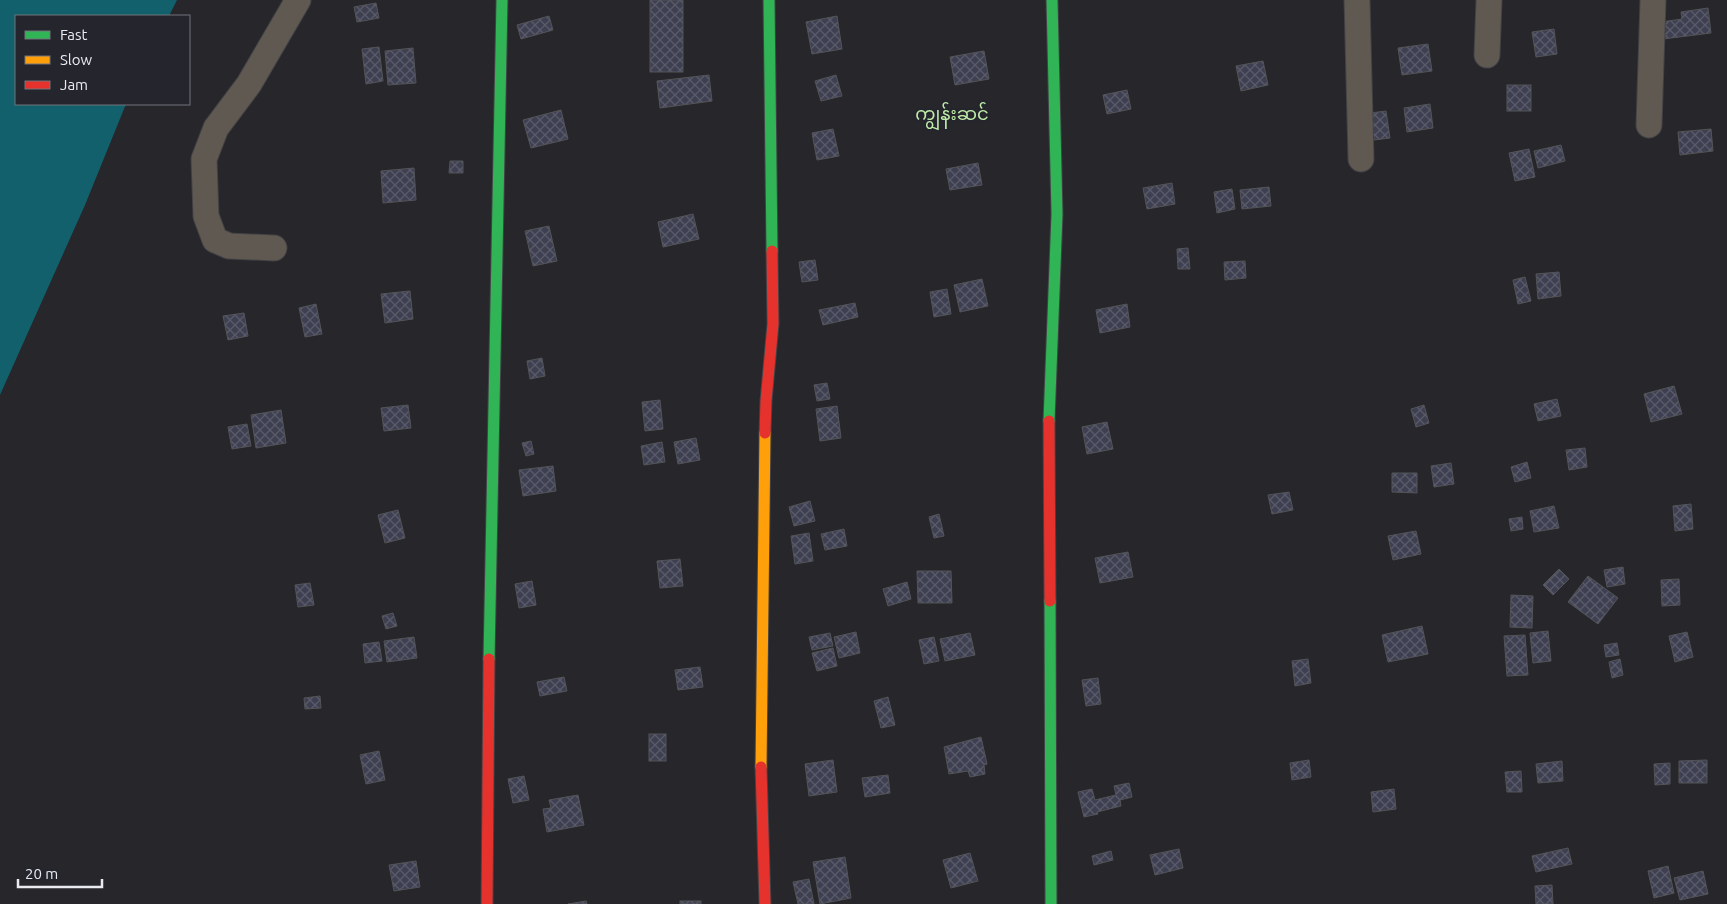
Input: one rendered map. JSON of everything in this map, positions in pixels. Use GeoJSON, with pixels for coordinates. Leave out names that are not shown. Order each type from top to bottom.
{"type":"FeatureCollection","features":[{"type":"Feature","properties":{"kind":"street"},"geometry":{"type":"LineString","coordinates":[[274,248],[229,246],[215,240],[206,216],[204,159],[216,128],[249,84],[298,0]]}},
{"type":"Feature","properties":{"kind":"street"},"geometry":{"type":"LineString","coordinates":[[487,904],[489,681],[502,0]]}},
{"type":"Feature","properties":{"kind":"street"},"geometry":{"type":"LineString","coordinates":[[765,904],[761,782],[764,506],[766,401],[773,324],[769,0]]}},
{"type":"Feature","properties":{"kind":"street"},"geometry":{"type":"LineString","coordinates":[[1051,904],[1049,434],[1057,214],[1052,0]]}},
{"type":"Feature","properties":{"kind":"street"},"geometry":{"type":"LineString","coordinates":[[1357,0],[1361,159]]}},
{"type":"Feature","properties":{"kind":"street"},"geometry":{"type":"LineString","coordinates":[[1487,55],[1490,0]]}},
{"type":"Feature","properties":{"kind":"street"},"geometry":{"type":"LineString","coordinates":[[1649,125],[1652,0]]}},
{"type":"Feature","properties":{"kind":"water"},"geometry":{"type":"Polygon","coordinates":[[[0,0],[177,0],[170,15],[15,15],[15,105],[126,105],[85,205],[0,395],[0,0]]]}},
{"type":"Feature","properties":{"kind":"building"},"geometry":{"type":"Polygon","coordinates":[[[650,0],[683,0],[683,72],[650,72],[650,0]]]}},
{"type":"Feature","properties":{"kind":"building"},"geometry":{"type":"Polygon","coordinates":[[[376,3],[379,18],[357,22],[354,7],[376,3]]]}},
{"type":"Feature","properties":{"kind":"building"},"geometry":{"type":"Polygon","coordinates":[[[1708,8],[1711,33],[1663,39],[1661,22],[1682,19],[1681,12],[1708,8]]]}},
{"type":"Feature","properties":{"kind":"building"},"geometry":{"type":"Polygon","coordinates":[[[549,16],[553,30],[521,39],[517,25],[549,16]]]}},
{"type":"Feature","properties":{"kind":"building"},"geometry":{"type":"Polygon","coordinates":[[[837,16],[842,49],[812,54],[806,22],[837,16]]]}},
{"type":"Feature","properties":{"kind":"building"},"geometry":{"type":"Polygon","coordinates":[[[1554,29],[1557,54],[1536,57],[1532,32],[1554,29]]]}},
{"type":"Feature","properties":{"kind":"building"},"geometry":{"type":"Polygon","coordinates":[[[1428,44],[1432,71],[1402,75],[1398,48],[1428,44]]]}},
{"type":"Feature","properties":{"kind":"building"},"geometry":{"type":"Polygon","coordinates":[[[379,47],[383,81],[366,84],[362,49],[379,47]]]}},
{"type":"Feature","properties":{"kind":"building"},"geometry":{"type":"Polygon","coordinates":[[[413,48],[416,83],[388,85],[385,51],[413,48]]]}},
{"type":"Feature","properties":{"kind":"building"},"geometry":{"type":"Polygon","coordinates":[[[984,51],[989,79],[955,85],[950,57],[984,51]]]}},
{"type":"Feature","properties":{"kind":"building"},"geometry":{"type":"Polygon","coordinates":[[[1263,61],[1268,85],[1241,91],[1236,66],[1263,61]]]}},
{"type":"Feature","properties":{"kind":"building"},"geometry":{"type":"Polygon","coordinates":[[[709,75],[712,101],[660,108],[657,81],[709,75]]]}},
{"type":"Feature","properties":{"kind":"building"},"geometry":{"type":"Polygon","coordinates":[[[836,75],[842,96],[821,101],[815,81],[836,75]]]}},
{"type":"Feature","properties":{"kind":"building"},"geometry":{"type":"Polygon","coordinates":[[[1507,85],[1531,85],[1531,111],[1507,111],[1507,85]]]}},
{"type":"Feature","properties":{"kind":"building"},"geometry":{"type":"Polygon","coordinates":[[[1127,90],[1131,109],[1107,114],[1103,95],[1127,90]]]}},
{"type":"Feature","properties":{"kind":"building"},"geometry":{"type":"Polygon","coordinates":[[[1430,104],[1433,128],[1407,132],[1404,108],[1430,104]]]}},
{"type":"Feature","properties":{"kind":"building"},"geometry":{"type":"Polygon","coordinates":[[[561,110],[568,139],[531,148],[523,120],[561,110]]]}},
{"type":"Feature","properties":{"kind":"building"},"geometry":{"type":"Polygon","coordinates":[[[1386,111],[1390,138],[1374,140],[1370,113],[1386,111]]]}},
{"type":"Feature","properties":{"kind":"building"},"geometry":{"type":"Polygon","coordinates":[[[833,129],[839,156],[817,160],[812,133],[833,129]]]}},
{"type":"Feature","properties":{"kind":"building"},"geometry":{"type":"Polygon","coordinates":[[[1711,129],[1713,151],[1680,155],[1678,132],[1711,129]]]}},
{"type":"Feature","properties":{"kind":"building"},"geometry":{"type":"Polygon","coordinates":[[[1561,145],[1565,161],[1538,168],[1534,151],[1561,145]]]}},
{"type":"Feature","properties":{"kind":"building"},"geometry":{"type":"Polygon","coordinates":[[[1529,149],[1535,177],[1515,181],[1509,153],[1529,149]]]}},
{"type":"Feature","properties":{"kind":"building"},"geometry":{"type":"Polygon","coordinates":[[[450,161],[463,161],[463,173],[449,173],[450,161]]]}},
{"type":"Feature","properties":{"kind":"building"},"geometry":{"type":"Polygon","coordinates":[[[978,163],[982,185],[950,190],[946,169],[978,163]]]}},
{"type":"Feature","properties":{"kind":"building"},"geometry":{"type":"Polygon","coordinates":[[[414,168],[416,200],[383,203],[381,171],[414,168]]]}},
{"type":"Feature","properties":{"kind":"building"},"geometry":{"type":"Polygon","coordinates":[[[1172,183],[1175,204],[1147,209],[1143,188],[1172,183]]]}},
{"type":"Feature","properties":{"kind":"building"},"geometry":{"type":"Polygon","coordinates":[[[1269,187],[1271,206],[1242,209],[1240,190],[1269,187]]]}},
{"type":"Feature","properties":{"kind":"building"},"geometry":{"type":"Polygon","coordinates":[[[1232,189],[1235,209],[1217,213],[1214,192],[1232,189]]]}},
{"type":"Feature","properties":{"kind":"building"},"geometry":{"type":"Polygon","coordinates":[[[693,214],[699,239],[663,247],[658,222],[693,214]]]}},
{"type":"Feature","properties":{"kind":"building"},"geometry":{"type":"Polygon","coordinates":[[[549,226],[557,261],[533,266],[525,231],[549,226]]]}},
{"type":"Feature","properties":{"kind":"building"},"geometry":{"type":"Polygon","coordinates":[[[1188,248],[1190,269],[1178,269],[1177,249],[1188,248]]]}},
{"type":"Feature","properties":{"kind":"building"},"geometry":{"type":"Polygon","coordinates":[[[815,260],[818,280],[802,282],[799,262],[815,260]]]}},
{"type":"Feature","properties":{"kind":"building"},"geometry":{"type":"Polygon","coordinates":[[[1245,261],[1246,278],[1225,280],[1224,262],[1245,261]]]}},
{"type":"Feature","properties":{"kind":"building"},"geometry":{"type":"Polygon","coordinates":[[[1559,272],[1561,296],[1538,299],[1536,274],[1559,272]]]}},
{"type":"Feature","properties":{"kind":"building"},"geometry":{"type":"Polygon","coordinates":[[[1525,277],[1531,301],[1518,304],[1513,280],[1525,277]]]}},
{"type":"Feature","properties":{"kind":"building"},"geometry":{"type":"Polygon","coordinates":[[[982,279],[988,306],[960,312],[954,285],[982,279]]]}},
{"type":"Feature","properties":{"kind":"building"},"geometry":{"type":"Polygon","coordinates":[[[947,289],[951,314],[934,317],[930,292],[947,289]]]}},
{"type":"Feature","properties":{"kind":"building"},"geometry":{"type":"Polygon","coordinates":[[[410,291],[413,319],[385,323],[381,294],[410,291]]]}},
{"type":"Feature","properties":{"kind":"building"},"geometry":{"type":"Polygon","coordinates":[[[855,303],[858,317],[823,325],[819,310],[855,303]]]}},
{"type":"Feature","properties":{"kind":"building"},"geometry":{"type":"Polygon","coordinates":[[[316,304],[322,334],[305,337],[299,308],[316,304]]]}},
{"type":"Feature","properties":{"kind":"building"},"geometry":{"type":"Polygon","coordinates":[[[1127,304],[1130,327],[1100,333],[1096,310],[1127,304]]]}},
{"type":"Feature","properties":{"kind":"building"},"geometry":{"type":"Polygon","coordinates":[[[244,313],[248,336],[228,340],[223,316],[244,313]]]}},
{"type":"Feature","properties":{"kind":"building"},"geometry":{"type":"Polygon","coordinates":[[[542,358],[545,376],[530,379],[527,361],[542,358]]]}},
{"type":"Feature","properties":{"kind":"building"},"geometry":{"type":"Polygon","coordinates":[[[827,383],[830,399],[817,401],[814,385],[827,383]]]}},
{"type":"Feature","properties":{"kind":"building"},"geometry":{"type":"Polygon","coordinates":[[[1674,386],[1682,414],[1651,422],[1644,394],[1674,386]]]}},
{"type":"Feature","properties":{"kind":"building"},"geometry":{"type":"Polygon","coordinates":[[[1557,399],[1561,416],[1538,421],[1534,404],[1557,399]]]}},
{"type":"Feature","properties":{"kind":"building"},"geometry":{"type":"Polygon","coordinates":[[[660,400],[663,429],[645,431],[642,402],[660,400]]]}},
{"type":"Feature","properties":{"kind":"building"},"geometry":{"type":"Polygon","coordinates":[[[408,405],[411,428],[384,431],[381,408],[408,405]]]}},
{"type":"Feature","properties":{"kind":"building"},"geometry":{"type":"Polygon","coordinates":[[[1424,405],[1429,423],[1416,427],[1411,409],[1424,405]]]}},
{"type":"Feature","properties":{"kind":"building"},"geometry":{"type":"Polygon","coordinates":[[[837,406],[841,438],[820,441],[816,409],[837,406]]]}},
{"type":"Feature","properties":{"kind":"building"},"geometry":{"type":"Polygon","coordinates":[[[281,410],[286,443],[256,448],[251,415],[281,410]]]}},
{"type":"Feature","properties":{"kind":"building"},"geometry":{"type":"Polygon","coordinates":[[[1107,422],[1113,449],[1087,454],[1082,427],[1107,422]]]}},
{"type":"Feature","properties":{"kind":"building"},"geometry":{"type":"Polygon","coordinates":[[[247,424],[251,446],[232,449],[228,427],[247,424]]]}},
{"type":"Feature","properties":{"kind":"building"},"geometry":{"type":"Polygon","coordinates":[[[696,438],[700,460],[678,464],[674,442],[696,438]]]}},
{"type":"Feature","properties":{"kind":"building"},"geometry":{"type":"Polygon","coordinates":[[[531,441],[534,454],[526,456],[522,443],[531,441]]]}},
{"type":"Feature","properties":{"kind":"building"},"geometry":{"type":"Polygon","coordinates":[[[662,442],[665,462],[644,465],[641,446],[662,442]]]}},
{"type":"Feature","properties":{"kind":"building"},"geometry":{"type":"Polygon","coordinates":[[[1585,448],[1587,467],[1569,470],[1566,450],[1585,448]]]}},
{"type":"Feature","properties":{"kind":"building"},"geometry":{"type":"Polygon","coordinates":[[[1527,462],[1531,478],[1515,482],[1511,467],[1527,462]]]}},
{"type":"Feature","properties":{"kind":"building"},"geometry":{"type":"Polygon","coordinates":[[[1451,463],[1454,484],[1434,487],[1431,466],[1451,463]]]}},
{"type":"Feature","properties":{"kind":"building"},"geometry":{"type":"Polygon","coordinates":[[[553,466],[556,491],[523,496],[519,470],[553,466]]]}},
{"type":"Feature","properties":{"kind":"building"},"geometry":{"type":"Polygon","coordinates":[[[1392,473],[1417,473],[1417,493],[1392,492],[1392,473]]]}},
{"type":"Feature","properties":{"kind":"building"},"geometry":{"type":"Polygon","coordinates":[[[1289,492],[1293,510],[1272,514],[1268,495],[1289,492]]]}},
{"type":"Feature","properties":{"kind":"building"},"geometry":{"type":"Polygon","coordinates":[[[810,501],[815,521],[794,526],[789,507],[810,501]]]}},
{"type":"Feature","properties":{"kind":"building"},"geometry":{"type":"Polygon","coordinates":[[[1691,504],[1693,529],[1675,531],[1673,506],[1691,504]]]}},
{"type":"Feature","properties":{"kind":"building"},"geometry":{"type":"Polygon","coordinates":[[[1554,506],[1559,528],[1534,532],[1530,511],[1554,506]]]}},
{"type":"Feature","properties":{"kind":"building"},"geometry":{"type":"Polygon","coordinates":[[[398,510],[405,538],[385,543],[378,515],[398,510]]]}},
{"type":"Feature","properties":{"kind":"building"},"geometry":{"type":"Polygon","coordinates":[[[939,514],[944,536],[934,538],[929,517],[939,514]]]}},
{"type":"Feature","properties":{"kind":"building"},"geometry":{"type":"Polygon","coordinates":[[[1522,517],[1523,529],[1511,531],[1509,519],[1522,517]]]}},
{"type":"Feature","properties":{"kind":"building"},"geometry":{"type":"Polygon","coordinates":[[[844,529],[847,546],[825,550],[821,534],[844,529]]]}},
{"type":"Feature","properties":{"kind":"building"},"geometry":{"type":"Polygon","coordinates":[[[1416,531],[1421,554],[1393,560],[1388,536],[1416,531]]]}},
{"type":"Feature","properties":{"kind":"building"},"geometry":{"type":"Polygon","coordinates":[[[809,533],[813,561],[795,564],[791,536],[809,533]]]}},
{"type":"Feature","properties":{"kind":"building"},"geometry":{"type":"Polygon","coordinates":[[[1128,552],[1133,577],[1100,583],[1095,558],[1128,552]]]}},
{"type":"Feature","properties":{"kind":"building"},"geometry":{"type":"Polygon","coordinates":[[[680,559],[683,586],[660,588],[657,561],[680,559]]]}},
{"type":"Feature","properties":{"kind":"building"},"geometry":{"type":"Polygon","coordinates":[[[1623,567],[1625,584],[1607,587],[1604,570],[1623,567]]]}},
{"type":"Feature","properties":{"kind":"building"},"geometry":{"type":"Polygon","coordinates":[[[1559,569],[1569,579],[1553,595],[1543,585],[1559,569]]]}},
{"type":"Feature","properties":{"kind":"building"},"geometry":{"type":"Polygon","coordinates":[[[917,571],[951,571],[952,603],[918,603],[917,571]]]}},
{"type":"Feature","properties":{"kind":"building"},"geometry":{"type":"Polygon","coordinates":[[[1588,576],[1618,598],[1598,624],[1568,602],[1588,576]]]}},
{"type":"Feature","properties":{"kind":"building"},"geometry":{"type":"Polygon","coordinates":[[[1679,579],[1680,605],[1662,606],[1661,580],[1679,579]]]}},
{"type":"Feature","properties":{"kind":"building"},"geometry":{"type":"Polygon","coordinates":[[[532,581],[536,605],[519,608],[515,584],[532,581]]]}},
{"type":"Feature","properties":{"kind":"building"},"geometry":{"type":"Polygon","coordinates":[[[907,582],[911,599],[888,606],[883,589],[907,582]]]}},
{"type":"Feature","properties":{"kind":"building"},"geometry":{"type":"Polygon","coordinates":[[[310,583],[314,605],[298,607],[295,585],[310,583]]]}},
{"type":"Feature","properties":{"kind":"building"},"geometry":{"type":"Polygon","coordinates":[[[1511,595],[1533,596],[1532,628],[1510,627],[1511,595]]]}},
{"type":"Feature","properties":{"kind":"building"},"geometry":{"type":"Polygon","coordinates":[[[393,613],[397,626],[386,629],[382,616],[393,613]]]}},
{"type":"Feature","properties":{"kind":"building"},"geometry":{"type":"Polygon","coordinates":[[[1422,626],[1428,654],[1388,662],[1382,635],[1422,626]]]}},
{"type":"Feature","properties":{"kind":"building"},"geometry":{"type":"Polygon","coordinates":[[[1548,631],[1551,661],[1533,663],[1530,633],[1548,631]]]}},
{"type":"Feature","properties":{"kind":"building"},"geometry":{"type":"Polygon","coordinates":[[[856,632],[860,653],[839,658],[834,637],[856,632]]]}},
{"type":"Feature","properties":{"kind":"building"},"geometry":{"type":"Polygon","coordinates":[[[1687,632],[1693,657],[1675,662],[1669,636],[1687,632]]]}},
{"type":"Feature","properties":{"kind":"building"},"geometry":{"type":"Polygon","coordinates":[[[830,633],[833,646],[812,650],[809,637],[830,633]]]}},
{"type":"Feature","properties":{"kind":"building"},"geometry":{"type":"Polygon","coordinates":[[[970,633],[975,655],[945,661],[940,639],[970,633]]]}},
{"type":"Feature","properties":{"kind":"building"},"geometry":{"type":"Polygon","coordinates":[[[1525,635],[1528,675],[1507,676],[1504,636],[1525,635]]]}},
{"type":"Feature","properties":{"kind":"building"},"geometry":{"type":"Polygon","coordinates":[[[414,637],[417,658],[387,662],[384,641],[414,637]]]}},
{"type":"Feature","properties":{"kind":"building"},"geometry":{"type":"Polygon","coordinates":[[[934,637],[939,661],[924,664],[919,640],[934,637]]]}},
{"type":"Feature","properties":{"kind":"building"},"geometry":{"type":"Polygon","coordinates":[[[379,642],[382,661],[365,663],[363,644],[379,642]]]}},
{"type":"Feature","properties":{"kind":"building"},"geometry":{"type":"Polygon","coordinates":[[[1617,643],[1619,655],[1606,657],[1604,645],[1617,643]]]}},
{"type":"Feature","properties":{"kind":"building"},"geometry":{"type":"Polygon","coordinates":[[[833,648],[837,666],[817,671],[812,653],[833,648]]]}},
{"type":"Feature","properties":{"kind":"building"},"geometry":{"type":"Polygon","coordinates":[[[1308,659],[1311,683],[1295,686],[1292,661],[1308,659]]]}},
{"type":"Feature","properties":{"kind":"building"},"geometry":{"type":"Polygon","coordinates":[[[1620,659],[1623,675],[1612,678],[1609,662],[1620,659]]]}},
{"type":"Feature","properties":{"kind":"building"},"geometry":{"type":"Polygon","coordinates":[[[700,667],[703,687],[678,690],[675,670],[700,667]]]}},
{"type":"Feature","properties":{"kind":"building"},"geometry":{"type":"Polygon","coordinates":[[[564,677],[567,691],[540,696],[537,682],[564,677]]]}},
{"type":"Feature","properties":{"kind":"building"},"geometry":{"type":"Polygon","coordinates":[[[1098,678],[1101,704],[1086,706],[1082,680],[1098,678]]]}},
{"type":"Feature","properties":{"kind":"building"},"geometry":{"type":"Polygon","coordinates":[[[320,696],[321,708],[305,709],[304,698],[320,696]]]}},
{"type":"Feature","properties":{"kind":"building"},"geometry":{"type":"Polygon","coordinates":[[[888,697],[895,725],[881,728],[874,701],[888,697]]]}},
{"type":"Feature","properties":{"kind":"building"},"geometry":{"type":"Polygon","coordinates":[[[649,734],[666,734],[666,761],[649,761],[649,734]]]}},
{"type":"Feature","properties":{"kind":"building"},"geometry":{"type":"Polygon","coordinates":[[[981,737],[987,764],[984,765],[985,774],[970,777],[968,771],[949,774],[944,747],[981,737]]]}},
{"type":"Feature","properties":{"kind":"building"},"geometry":{"type":"Polygon","coordinates":[[[379,751],[385,780],[366,784],[360,755],[379,751]]]}},
{"type":"Feature","properties":{"kind":"building"},"geometry":{"type":"Polygon","coordinates":[[[833,760],[837,792],[809,796],[805,764],[833,760]]]}},
{"type":"Feature","properties":{"kind":"building"},"geometry":{"type":"Polygon","coordinates":[[[1309,760],[1311,777],[1292,780],[1290,763],[1309,760]]]}},
{"type":"Feature","properties":{"kind":"building"},"geometry":{"type":"Polygon","coordinates":[[[1707,760],[1707,783],[1679,783],[1679,761],[1707,760]]]}},
{"type":"Feature","properties":{"kind":"building"},"geometry":{"type":"Polygon","coordinates":[[[1562,761],[1563,781],[1538,783],[1536,764],[1562,761]]]}},
{"type":"Feature","properties":{"kind":"building"},"geometry":{"type":"Polygon","coordinates":[[[1670,763],[1670,784],[1655,785],[1654,764],[1670,763]]]}},
{"type":"Feature","properties":{"kind":"building"},"geometry":{"type":"Polygon","coordinates":[[[1521,771],[1522,792],[1507,792],[1505,772],[1521,771]]]}},
{"type":"Feature","properties":{"kind":"building"},"geometry":{"type":"Polygon","coordinates":[[[888,775],[890,793],[865,797],[862,778],[888,775]]]}},
{"type":"Feature","properties":{"kind":"building"},"geometry":{"type":"Polygon","coordinates":[[[524,776],[529,800],[513,803],[508,779],[524,776]]]}},
{"type":"Feature","properties":{"kind":"building"},"geometry":{"type":"Polygon","coordinates":[[[1129,783],[1132,797],[1120,800],[1121,806],[1084,817],[1078,792],[1092,789],[1095,800],[1116,795],[1114,786],[1129,783]]]}},
{"type":"Feature","properties":{"kind":"building"},"geometry":{"type":"Polygon","coordinates":[[[1394,789],[1396,809],[1373,812],[1371,792],[1394,789]]]}},
{"type":"Feature","properties":{"kind":"building"},"geometry":{"type":"Polygon","coordinates":[[[578,795],[584,825],[547,832],[543,809],[551,808],[549,800],[578,795]]]}},
{"type":"Feature","properties":{"kind":"building"},"geometry":{"type":"Polygon","coordinates":[[[1568,848],[1572,864],[1536,872],[1532,856],[1568,848]]]}},
{"type":"Feature","properties":{"kind":"building"},"geometry":{"type":"Polygon","coordinates":[[[1179,849],[1183,868],[1155,875],[1150,855],[1179,849]]]}},
{"type":"Feature","properties":{"kind":"building"},"geometry":{"type":"Polygon","coordinates":[[[1111,851],[1113,860],[1094,865],[1092,856],[1111,851]]]}},
{"type":"Feature","properties":{"kind":"building"},"geometry":{"type":"Polygon","coordinates":[[[970,853],[978,881],[951,888],[943,860],[970,853]]]}},
{"type":"Feature","properties":{"kind":"building"},"geometry":{"type":"Polygon","coordinates":[[[845,857],[851,898],[820,904],[813,862],[845,857]]]}},
{"type":"Feature","properties":{"kind":"building"},"geometry":{"type":"Polygon","coordinates":[[[416,861],[420,887],[394,891],[389,865],[416,861]]]}},
{"type":"Feature","properties":{"kind":"building"},"geometry":{"type":"Polygon","coordinates":[[[1668,866],[1674,893],[1654,898],[1648,871],[1668,866]]]}},
{"type":"Feature","properties":{"kind":"building"},"geometry":{"type":"Polygon","coordinates":[[[1703,871],[1708,894],[1680,900],[1674,878],[1703,871]]]}},
{"type":"Feature","properties":{"kind":"building"},"geometry":{"type":"Polygon","coordinates":[[[809,879],[814,904],[798,904],[793,882],[809,879]]]}},
{"type":"Feature","properties":{"kind":"building"},"geometry":{"type":"Polygon","coordinates":[[[1552,885],[1553,904],[1536,904],[1535,886],[1552,885]]]}},
{"type":"Feature","properties":{"kind":"building"},"geometry":{"type":"Polygon","coordinates":[[[586,901],[587,904],[568,904],[586,901]]]}},
{"type":"Feature","properties":{"kind":"building"},"geometry":{"type":"Polygon","coordinates":[[[680,901],[701,901],[701,904],[680,904],[680,901]]]}},
{"type":"Feature","properties":{"kind":"traffic: fast"},"geometry":{"type":"LineString","coordinates":[[489,659],[502,0]]}},
{"type":"Feature","properties":{"kind":"traffic: fast"},"geometry":{"type":"LineString","coordinates":[[769,0],[772,251]]}},
{"type":"Feature","properties":{"kind":"traffic: fast"},"geometry":{"type":"LineString","coordinates":[[1049,421],[1057,214],[1052,0]]}},
{"type":"Feature","properties":{"kind":"traffic: fast"},"geometry":{"type":"LineString","coordinates":[[1050,601],[1051,904]]}},
{"type":"Feature","properties":{"kind":"traffic: slow"},"geometry":{"type":"LineString","coordinates":[[761,767],[765,433]]}},
{"type":"Feature","properties":{"kind":"traffic: jam"},"geometry":{"type":"LineString","coordinates":[[765,433],[773,324],[772,251]]}},
{"type":"Feature","properties":{"kind":"traffic: jam"},"geometry":{"type":"LineString","coordinates":[[1049,421],[1050,601]]}},
{"type":"Feature","properties":{"kind":"traffic: jam"},"geometry":{"type":"LineString","coordinates":[[487,904],[489,659]]}},
{"type":"Feature","properties":{"kind":"traffic: jam"},"geometry":{"type":"LineString","coordinates":[[761,767],[765,904]]}},
{"type":"Feature","properties":{"kind":"district","name":"ကျွန်းဆင်"},"geometry":{"type":"Point","coordinates":[952,113]}}]}
